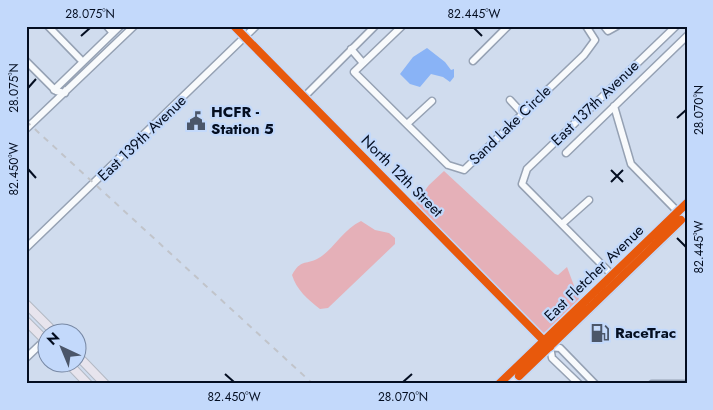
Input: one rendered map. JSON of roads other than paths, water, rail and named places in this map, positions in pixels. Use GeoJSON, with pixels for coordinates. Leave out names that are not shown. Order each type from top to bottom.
{"type":"FeatureCollection","features":[{"type":"Feature","properties":{"kind":"main road","name":"East Fletcher Avenue"},"geometry":{"type":"LineString","coordinates":[[511,384],[578,322],[683,215],[687,203]]}},
{"type":"Feature","properties":{"kind":"main road","name":"East Fletcher Avenue"},"geometry":{"type":"LineString","coordinates":[[499,384],[612,275],[683,215]]}},
{"type":"Feature","properties":{"kind":"main road"},"geometry":{"type":"LineString","coordinates":[[578,322],[586,308],[603,291],[612,275]]}},
{"type":"Feature","properties":{"kind":"main road"},"geometry":{"type":"LineString","coordinates":[[26,304],[40,322]]}},
{"type":"Feature","properties":{"kind":"main road"},"geometry":{"type":"LineString","coordinates":[[26,321],[38,328]]}},
{"type":"Feature","properties":{"kind":"main road"},"geometry":{"type":"LineString","coordinates":[[88,366],[105,384]]}},
{"type":"Feature","properties":{"kind":"main road"},"geometry":{"type":"LineString","coordinates":[[77,372],[88,384]]}},
{"type":"Feature","properties":{"kind":"main road"},"geometry":{"type":"LineString","coordinates":[[79,372],[94,384]]}},
{"type":"Feature","properties":{"kind":"street"},"geometry":{"type":"LineString","coordinates":[[48,26],[83,62]]}},
{"type":"Feature","properties":{"kind":"street"},"geometry":{"type":"LineString","coordinates":[[107,26],[113,33]]}},
{"type":"Feature","properties":{"kind":"street"},"geometry":{"type":"LineString","coordinates":[[54,90],[120,26]]}},
{"type":"Feature","properties":{"kind":"street"},"geometry":{"type":"LineString","coordinates":[[26,129],[134,26]]}},
{"type":"Feature","properties":{"kind":"street","name":"North 12th Street"},"geometry":{"type":"LineString","coordinates":[[234,26],[550,347]]}},
{"type":"Feature","properties":{"kind":"street","name":"East 139th Avenue"},"geometry":{"type":"LineString","coordinates":[[26,248],[256,26]]}},
{"type":"Feature","properties":{"kind":"street"},"geometry":{"type":"LineString","coordinates":[[304,97],[375,26]]}},
{"type":"Feature","properties":{"kind":"street"},"geometry":{"type":"LineString","coordinates":[[351,50],[363,62],[402,26]]}},
{"type":"Feature","properties":{"kind":"street"},"geometry":{"type":"LineString","coordinates":[[473,61],[508,26]]}},
{"type":"Feature","properties":{"kind":"street","name":"Sand Lake Circle"},"geometry":{"type":"LineString","coordinates":[[363,62],[354,72],[448,165],[464,170],[584,55],[595,40],[586,26]]}},
{"type":"Feature","properties":{"kind":"street"},"geometry":{"type":"LineString","coordinates":[[604,26],[608,31],[617,26]]}},
{"type":"Feature","properties":{"kind":"street","name":"East 137th Avenue"},"geometry":{"type":"LineString","coordinates":[[562,224],[522,184],[527,169],[676,26]]}},
{"type":"Feature","properties":{"kind":"street"},"geometry":{"type":"LineString","coordinates":[[566,154],[687,36]]}},
{"type":"Feature","properties":{"kind":"street"},"geometry":{"type":"LineString","coordinates":[[26,61],[54,90],[65,93]]}},
{"type":"Feature","properties":{"kind":"street"},"geometry":{"type":"LineString","coordinates":[[65,79],[65,93]]}},
{"type":"Feature","properties":{"kind":"street"},"geometry":{"type":"LineString","coordinates":[[510,100],[522,113]]}},
{"type":"Feature","properties":{"kind":"street"},"geometry":{"type":"LineString","coordinates":[[407,124],[432,101]]}},
{"type":"Feature","properties":{"kind":"street"},"geometry":{"type":"LineString","coordinates":[[614,106],[631,164],[683,215]]}},
{"type":"Feature","properties":{"kind":"street"},"geometry":{"type":"LineString","coordinates":[[589,200],[562,224],[612,275]]}},
{"type":"Feature","properties":{"kind":"street"},"geometry":{"type":"LineString","coordinates":[[26,358],[38,347]]}},
{"type":"Feature","properties":{"kind":"street"},"geometry":{"type":"LineString","coordinates":[[579,384],[552,358],[550,347],[560,348],[595,384]]}},
{"type":"Feature","properties":{"kind":"street"},"geometry":{"type":"LineString","coordinates":[[652,384],[687,384]]}},
{"type":"Feature","properties":{"kind":"water"},"geometry":{"type":"Polygon","coordinates":[[[427,48],[445,62],[451,70],[454,69],[454,77],[450,82],[443,77],[431,74],[420,87],[410,84],[400,74],[413,57],[427,48]]]}},
{"type":"Feature","properties":{"kind":"railway"},"geometry":{"type":"LineString","coordinates":[[26,121],[313,384]]}},
{"type":"Feature","properties":{"kind":"place","name":"HCFR - Station 5"},"geometry":{"type":"Point","coordinates":[196,121]}},
{"type":"Feature","properties":{"kind":"place","name":"RaceTrac"},"geometry":{"type":"Point","coordinates":[600,333]}}]}
